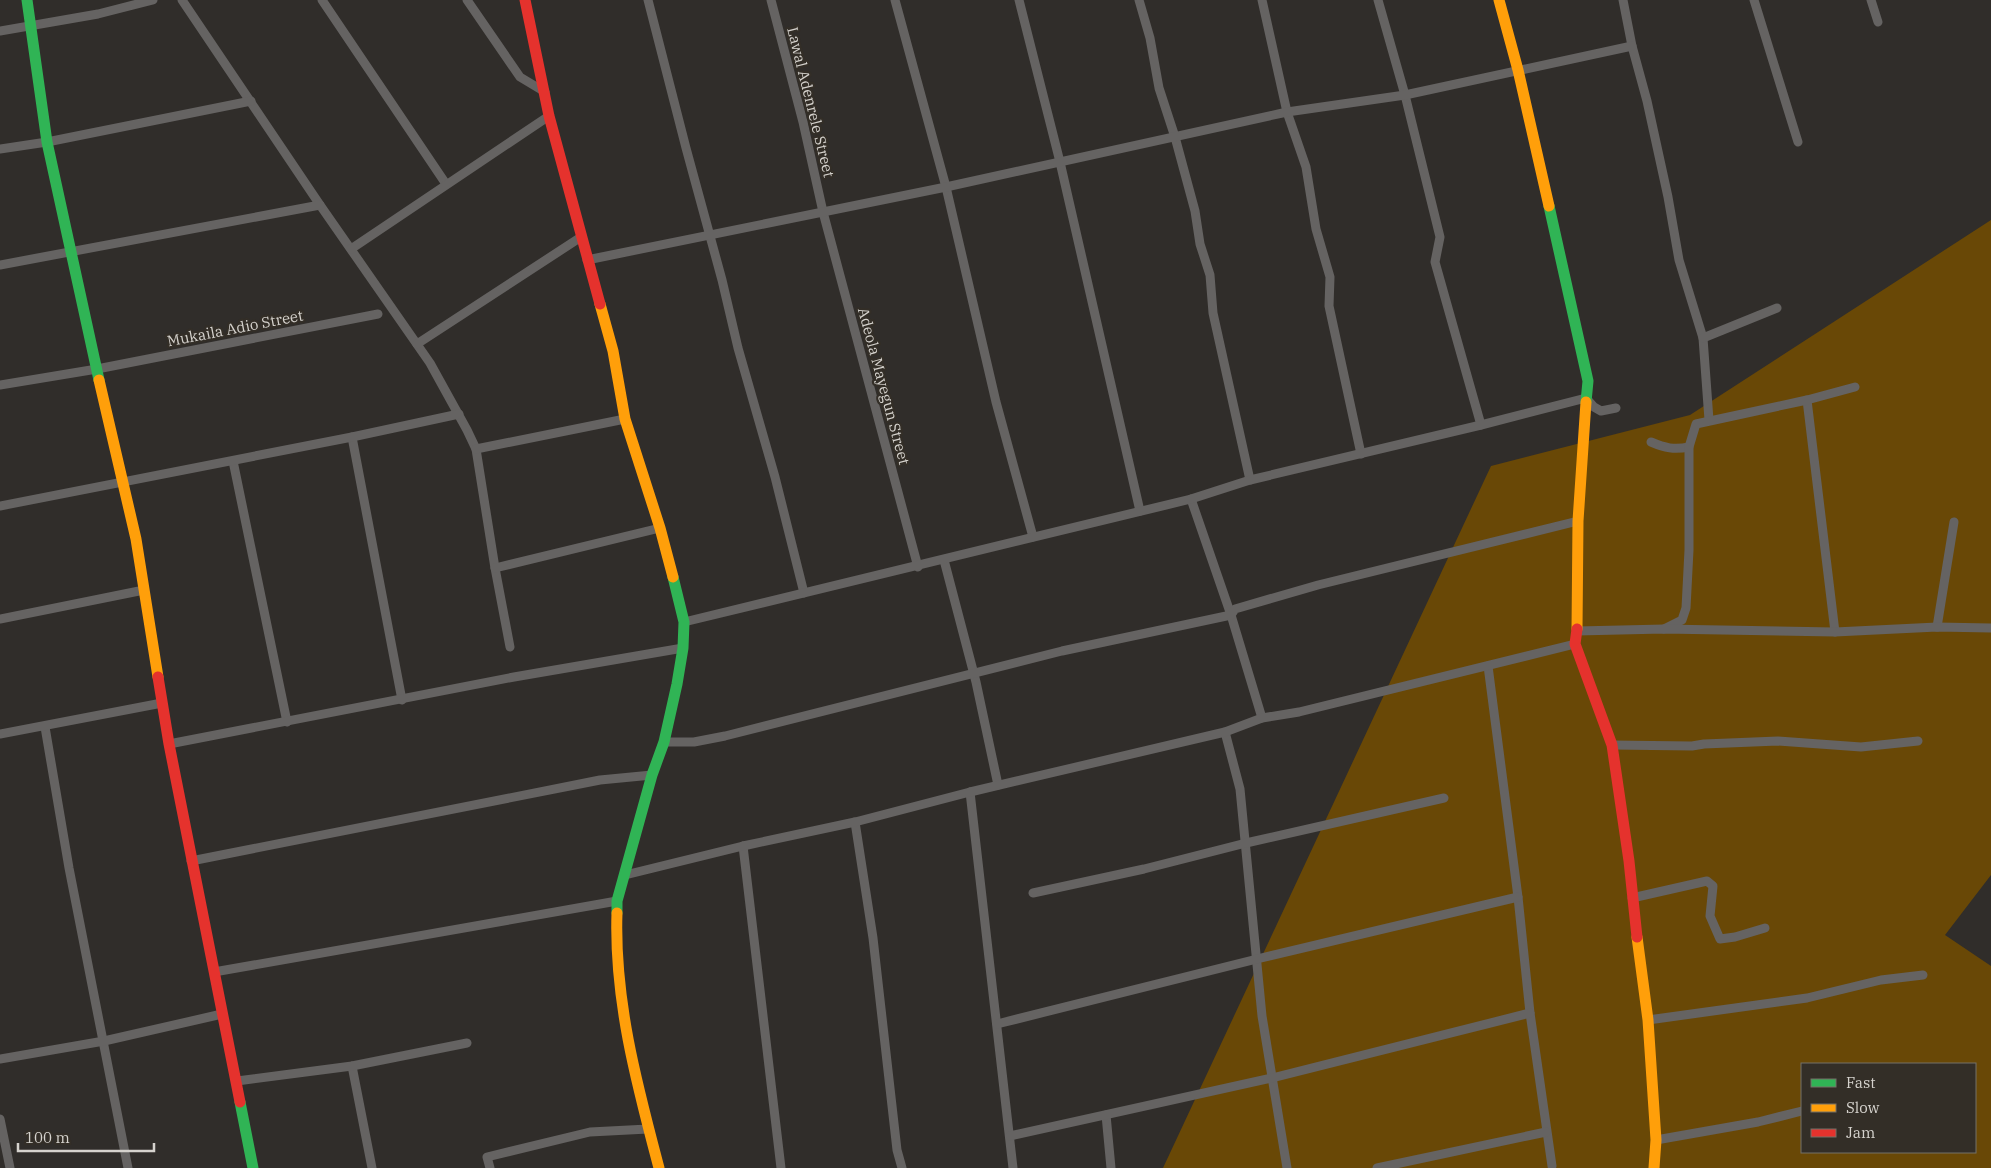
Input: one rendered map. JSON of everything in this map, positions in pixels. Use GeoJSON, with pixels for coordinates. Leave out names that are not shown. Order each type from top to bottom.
{"type":"FeatureCollection","features":[{"type":"Feature","properties":{"kind":"street"},"geometry":{"type":"LineString","coordinates":[[27,0],[47,142],[70,252],[136,539],[169,744],[253,1168]]}},
{"type":"Feature","properties":{"kind":"street"},"geometry":{"type":"LineString","coordinates":[[0,31],[98,14],[153,0]]}},
{"type":"Feature","properties":{"kind":"street"},"geometry":{"type":"LineString","coordinates":[[182,0],[416,344],[459,414],[476,448],[510,648]]}},
{"type":"Feature","properties":{"kind":"street"},"geometry":{"type":"LineString","coordinates":[[322,0],[446,184]]}},
{"type":"Feature","properties":{"kind":"street"},"geometry":{"type":"LineString","coordinates":[[467,0],[520,78],[545,92]]}},
{"type":"Feature","properties":{"kind":"street"},"geometry":{"type":"LineString","coordinates":[[525,0],[549,116],[613,350],[625,419],[660,528],[684,622],[683,648],[664,742],[652,775],[617,900],[617,962],[629,1046],[659,1168]]}},
{"type":"Feature","properties":{"kind":"street"},"geometry":{"type":"LineString","coordinates":[[648,0],[738,348],[775,477],[804,594]]}},
{"type":"Feature","properties":{"kind":"street","name":"Lawal Adenrele Street"},"geometry":{"type":"LineString","coordinates":[[771,0],[803,122],[823,212]]}},
{"type":"Feature","properties":{"kind":"street"},"geometry":{"type":"LineString","coordinates":[[895,0],[946,187],[996,402],[1033,537]]}},
{"type":"Feature","properties":{"kind":"street"},"geometry":{"type":"LineString","coordinates":[[1019,0],[1060,162],[1140,511]]}},
{"type":"Feature","properties":{"kind":"street"},"geometry":{"type":"LineString","coordinates":[[1139,0],[1150,38],[1159,88],[1176,137],[1195,210],[1202,250],[1210,275],[1213,313],[1250,480]]}},
{"type":"Feature","properties":{"kind":"street"},"geometry":{"type":"LineString","coordinates":[[1262,0],[1287,112],[1306,167],[1316,229],[1330,277],[1329,306],[1361,454]]}},
{"type":"Feature","properties":{"kind":"street"},"geometry":{"type":"LineString","coordinates":[[1378,0],[1405,95],[1440,237],[1436,262],[1480,425]]}},
{"type":"Feature","properties":{"kind":"street"},"geometry":{"type":"LineString","coordinates":[[1499,0],[1518,70],[1588,381],[1578,521],[1577,631],[1575,644],[1612,745],[1629,861],[1648,1020],[1656,1140],[1654,1168]]}},
{"type":"Feature","properties":{"kind":"street"},"geometry":{"type":"LineString","coordinates":[[1623,0],[1668,197],[1679,260],[1703,338],[1709,420]]}},
{"type":"Feature","properties":{"kind":"street"},"geometry":{"type":"LineString","coordinates":[[1754,0],[1798,142]]}},
{"type":"Feature","properties":{"kind":"street"},"geometry":{"type":"LineString","coordinates":[[1871,0],[1878,22]]}},
{"type":"Feature","properties":{"kind":"street"},"geometry":{"type":"LineString","coordinates":[[587,260],[946,187],[1287,112],[1405,95],[1632,46]]}},
{"type":"Feature","properties":{"kind":"street"},"geometry":{"type":"LineString","coordinates":[[0,149],[47,142],[251,101]]}},
{"type":"Feature","properties":{"kind":"street"},"geometry":{"type":"LineString","coordinates":[[351,249],[549,116]]}},
{"type":"Feature","properties":{"kind":"street"},"geometry":{"type":"LineString","coordinates":[[0,265],[320,205]]}},
{"type":"Feature","properties":{"kind":"street","name":"Adeola Mayegun Street"},"geometry":{"type":"LineString","coordinates":[[823,212],[918,567]]}},
{"type":"Feature","properties":{"kind":"street"},"geometry":{"type":"LineString","coordinates":[[416,344],[581,237]]}},
{"type":"Feature","properties":{"kind":"street"},"geometry":{"type":"LineString","coordinates":[[1703,338],[1777,308]]}},
{"type":"Feature","properties":{"kind":"street","name":"Mukaila Adio Street"},"geometry":{"type":"LineString","coordinates":[[0,385],[97,369],[378,314]]}},
{"type":"Feature","properties":{"kind":"street"},"geometry":{"type":"LineString","coordinates":[[1664,629],[1682,620],[1686,608],[1689,550],[1688,447],[1696,424],[1808,400],[1855,386]]}},
{"type":"Feature","properties":{"kind":"street"},"geometry":{"type":"LineString","coordinates":[[1586,398],[1594,407],[1601,411],[1616,408]]}},
{"type":"Feature","properties":{"kind":"street"},"geometry":{"type":"LineString","coordinates":[[684,622],[1191,500],[1250,480],[1586,398]]}},
{"type":"Feature","properties":{"kind":"street"},"geometry":{"type":"LineString","coordinates":[[1808,400],[1835,632]]}},
{"type":"Feature","properties":{"kind":"street"},"geometry":{"type":"LineString","coordinates":[[0,506],[352,438],[459,414]]}},
{"type":"Feature","properties":{"kind":"street"},"geometry":{"type":"LineString","coordinates":[[476,448],[625,419]]}},
{"type":"Feature","properties":{"kind":"street"},"geometry":{"type":"LineString","coordinates":[[352,438],[402,700]]}},
{"type":"Feature","properties":{"kind":"street"},"geometry":{"type":"LineString","coordinates":[[1651,442],[1677,450],[1688,447]]}},
{"type":"Feature","properties":{"kind":"street"},"geometry":{"type":"LineString","coordinates":[[233,461],[287,722]]}},
{"type":"Feature","properties":{"kind":"street"},"geometry":{"type":"LineString","coordinates":[[1191,500],[1231,615],[1262,718]]}},
{"type":"Feature","properties":{"kind":"street"},"geometry":{"type":"LineString","coordinates":[[664,742],[694,742],[725,736],[1062,651],[1231,615],[1235,610],[1318,585],[1578,521]]}},
{"type":"Feature","properties":{"kind":"street"},"geometry":{"type":"LineString","coordinates":[[1937,627],[1954,522]]}},
{"type":"Feature","properties":{"kind":"street"},"geometry":{"type":"LineString","coordinates":[[495,568],[660,528]]}},
{"type":"Feature","properties":{"kind":"street"},"geometry":{"type":"LineString","coordinates":[[944,560],[974,674],[998,786]]}},
{"type":"Feature","properties":{"kind":"street"},"geometry":{"type":"LineString","coordinates":[[0,619],[144,590]]}},
{"type":"Feature","properties":{"kind":"street"},"geometry":{"type":"LineString","coordinates":[[1577,631],[1664,629],[1835,632],[1937,627],[1991,628]]}},
{"type":"Feature","properties":{"kind":"street"},"geometry":{"type":"LineString","coordinates":[[625,875],[743,846],[856,822],[970,792],[1225,732],[1262,718],[1299,712],[1575,644]]}},
{"type":"Feature","properties":{"kind":"street"},"geometry":{"type":"LineString","coordinates":[[169,744],[514,677],[683,648]]}},
{"type":"Feature","properties":{"kind":"street"},"geometry":{"type":"LineString","coordinates":[[1488,666],[1518,898],[1530,1013],[1552,1166]]}},
{"type":"Feature","properties":{"kind":"street"},"geometry":{"type":"LineString","coordinates":[[0,734],[162,702]]}},
{"type":"Feature","properties":{"kind":"street"},"geometry":{"type":"LineString","coordinates":[[46,726],[69,868],[128,1168]]}},
{"type":"Feature","properties":{"kind":"street"},"geometry":{"type":"LineString","coordinates":[[1225,732],[1240,789],[1262,1016],[1287,1168]]}},
{"type":"Feature","properties":{"kind":"street"},"geometry":{"type":"LineString","coordinates":[[1612,745],[1692,746],[1778,741],[1861,747],[1918,741]]}},
{"type":"Feature","properties":{"kind":"street"},"geometry":{"type":"LineString","coordinates":[[191,861],[600,780],[652,775]]}},
{"type":"Feature","properties":{"kind":"street"},"geometry":{"type":"LineString","coordinates":[[970,792],[1013,1168]]}},
{"type":"Feature","properties":{"kind":"street"},"geometry":{"type":"LineString","coordinates":[[1032,893],[1144,869],[1246,843],[1444,798]]}},
{"type":"Feature","properties":{"kind":"street"},"geometry":{"type":"LineString","coordinates":[[856,822],[873,938],[897,1150],[902,1168]]}},
{"type":"Feature","properties":{"kind":"street"},"geometry":{"type":"LineString","coordinates":[[743,846],[781,1168]]}},
{"type":"Feature","properties":{"kind":"street"},"geometry":{"type":"LineString","coordinates":[[1632,898],[1707,881],[1713,886],[1710,916],[1720,939],[1765,928]]}},
{"type":"Feature","properties":{"kind":"street"},"geometry":{"type":"LineString","coordinates":[[997,1024],[1257,959],[1518,898]]}},
{"type":"Feature","properties":{"kind":"street"},"geometry":{"type":"LineString","coordinates":[[214,972],[617,900]]}},
{"type":"Feature","properties":{"kind":"street"},"geometry":{"type":"LineString","coordinates":[[1648,1020],[1807,998],[1881,980],[1923,975]]}},
{"type":"Feature","properties":{"kind":"street"},"geometry":{"type":"LineString","coordinates":[[1010,1136],[1272,1078],[1530,1013]]}},
{"type":"Feature","properties":{"kind":"street"},"geometry":{"type":"LineString","coordinates":[[0,1060],[104,1041],[222,1014]]}},
{"type":"Feature","properties":{"kind":"street"},"geometry":{"type":"LineString","coordinates":[[237,1081],[352,1066],[467,1043]]}},
{"type":"Feature","properties":{"kind":"street"},"geometry":{"type":"LineString","coordinates":[[352,1066],[372,1168]]}},
{"type":"Feature","properties":{"kind":"street"},"geometry":{"type":"LineString","coordinates":[[1656,1140],[1758,1122],[1801,1111]]}},
{"type":"Feature","properties":{"kind":"street"},"geometry":{"type":"LineString","coordinates":[[1106,1115],[1111,1168]]}},
{"type":"Feature","properties":{"kind":"street"},"geometry":{"type":"LineString","coordinates":[[0,1119],[10,1168]]}},
{"type":"Feature","properties":{"kind":"street"},"geometry":{"type":"LineString","coordinates":[[490,1168],[488,1157],[590,1132],[648,1129]]}},
{"type":"Feature","properties":{"kind":"street"},"geometry":{"type":"LineString","coordinates":[[1377,1168],[1546,1132]]}},
{"type":"Feature","properties":{"kind":"street"},"geometry":{"type":"LineString","coordinates":[[1430,1157],[1432,1168]]}},
{"type":"Feature","properties":{"kind":"shaded area"},"geometry":{"type":"Polygon","coordinates":[[[1991,220],[1991,875],[1945,935],[1991,966],[1991,1168],[1163,1168],[1491,466],[1690,415],[1991,220]]]}},
{"type":"Feature","properties":{"kind":"traffic: fast"},"geometry":{"type":"LineString","coordinates":[[27,0],[47,142],[99,380]]}},
{"type":"Feature","properties":{"kind":"traffic: fast"},"geometry":{"type":"LineString","coordinates":[[1549,206],[1588,381],[1586,402]]}},
{"type":"Feature","properties":{"kind":"traffic: fast"},"geometry":{"type":"LineString","coordinates":[[617,913],[617,901],[652,775],[664,742],[677,684],[683,648],[684,622],[673,577]]}},
{"type":"Feature","properties":{"kind":"traffic: fast"},"geometry":{"type":"LineString","coordinates":[[240,1102],[253,1168]]}},
{"type":"Feature","properties":{"kind":"traffic: slow"},"geometry":{"type":"LineString","coordinates":[[1499,0],[1518,70],[1549,206]]}},
{"type":"Feature","properties":{"kind":"traffic: slow"},"geometry":{"type":"LineString","coordinates":[[600,304],[613,351],[625,419],[660,528],[673,577]]}},
{"type":"Feature","properties":{"kind":"traffic: slow"},"geometry":{"type":"LineString","coordinates":[[99,380],[136,539],[158,677]]}},
{"type":"Feature","properties":{"kind":"traffic: slow"},"geometry":{"type":"LineString","coordinates":[[1577,629],[1578,521],[1586,402]]}},
{"type":"Feature","properties":{"kind":"traffic: slow"},"geometry":{"type":"LineString","coordinates":[[617,913],[617,946],[623,1010],[635,1074],[659,1168]]}},
{"type":"Feature","properties":{"kind":"traffic: slow"},"geometry":{"type":"LineString","coordinates":[[1637,937],[1648,1020],[1656,1140],[1654,1168]]}},
{"type":"Feature","properties":{"kind":"traffic: jam"},"geometry":{"type":"LineString","coordinates":[[525,0],[549,116],[600,304]]}},
{"type":"Feature","properties":{"kind":"traffic: jam"},"geometry":{"type":"LineString","coordinates":[[1577,629],[1575,644],[1612,745],[1629,861],[1637,937]]}},
{"type":"Feature","properties":{"kind":"traffic: jam"},"geometry":{"type":"LineString","coordinates":[[158,677],[169,744],[240,1102]]}}]}
